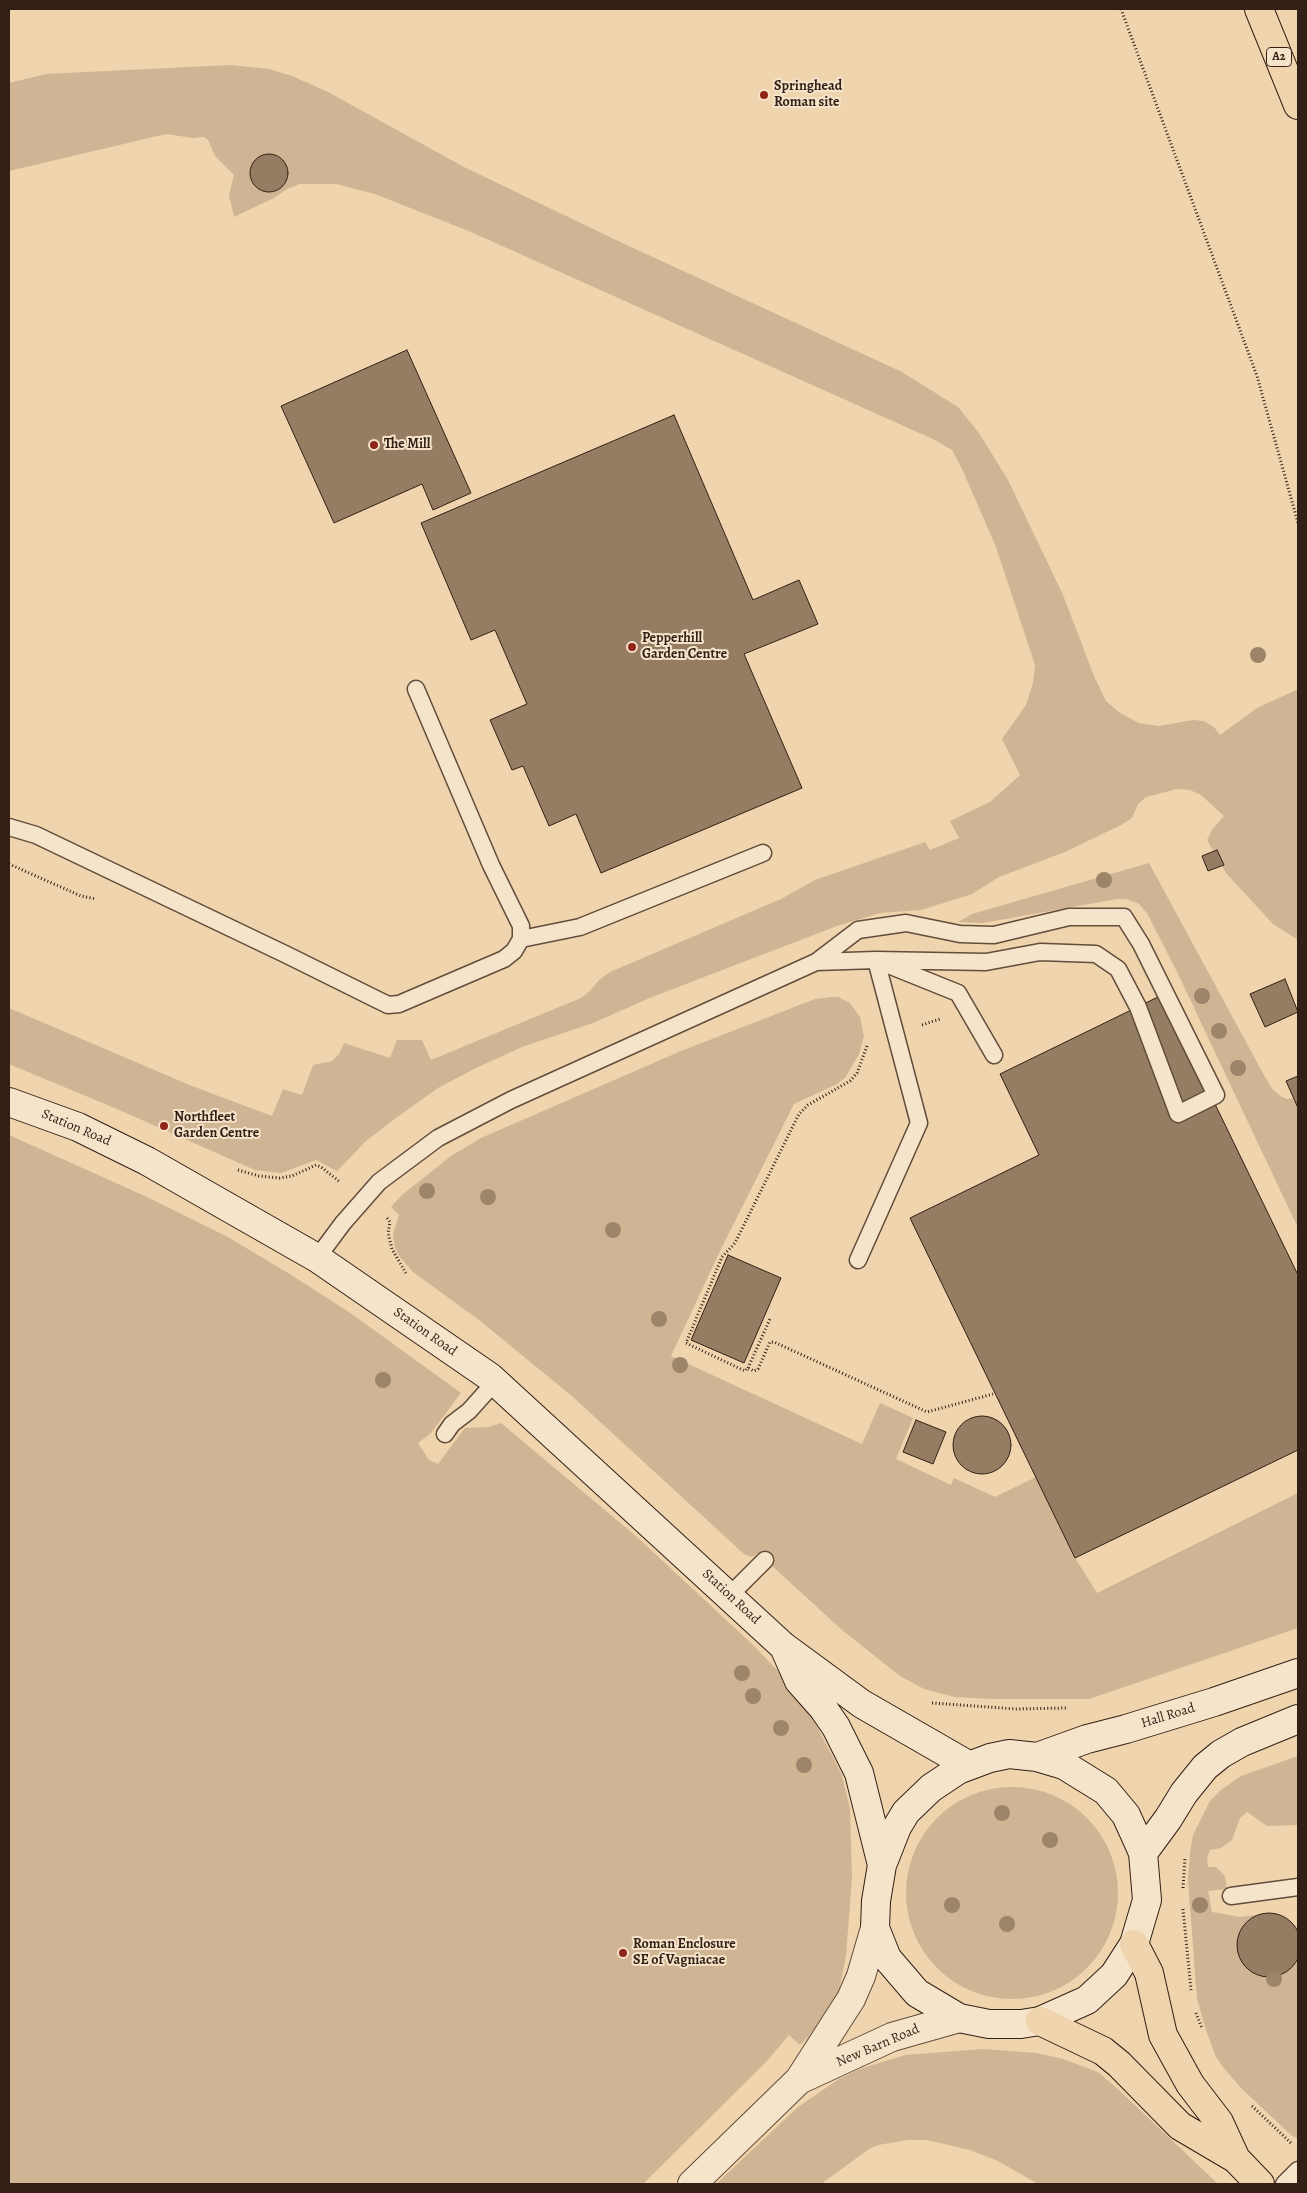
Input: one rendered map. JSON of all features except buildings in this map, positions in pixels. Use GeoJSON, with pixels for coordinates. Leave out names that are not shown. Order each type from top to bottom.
{"type":"FeatureCollection","features":[{"type":"Feature","properties":{"kind":"highway","name":"A2"},"geometry":{"type":"LineString","coordinates":[[1259,9],[1298,105]]}},
{"type":"Feature","properties":{"kind":"highway"},"geometry":{"type":"LineString","coordinates":[[1134,1944],[1149,1973],[1163,2035],[1190,2084],[1218,2122],[1236,2159]]}},
{"type":"Feature","properties":{"kind":"highway"},"geometry":{"type":"LineString","coordinates":[[1040,2021],[1103,2051],[1119,2064],[1180,2126],[1236,2159],[1260,2184]]}},
{"type":"Feature","properties":{"kind":"main road","name":"Station Road"},"geometry":{"type":"LineString","coordinates":[[9,1102],[78,1127],[147,1161],[317,1258],[495,1382],[783,1646],[862,1704],[968,1765]]}},
{"type":"Feature","properties":{"kind":"main road","name":"Station Road"},"geometry":{"type":"LineString","coordinates":[[783,1646],[799,1680],[823,1708],[836,1728],[859,1773],[882,1865]]}},
{"type":"Feature","properties":{"kind":"main road","name":"Hall Road"},"geometry":{"type":"LineString","coordinates":[[1037,1757],[1087,1739],[1214,1702],[1298,1673]]}},
{"type":"Feature","properties":{"kind":"main road"},"geometry":{"type":"LineString","coordinates":[[1143,1852],[1190,1784],[1211,1761],[1242,1742],[1298,1719]]}},
{"type":"Feature","properties":{"kind":"main road"},"geometry":{"type":"LineString","coordinates":[[1009,1754],[1037,1757],[1075,1770],[1106,1791],[1126,1815],[1143,1852],[1147,1900],[1134,1944],[1114,1976],[1087,2000],[1040,2021],[1021,2024],[989,2024],[960,2018],[917,1993],[887,1958],[875,1928],[876,1901],[882,1865],[900,1820],[915,1802],[943,1779],[968,1765],[1009,1754]]}},
{"type":"Feature","properties":{"kind":"main road","name":"New Barn Road"},"geometry":{"type":"LineString","coordinates":[[692,2184],[799,2080],[851,1999],[861,1976],[875,1928]]}},
{"type":"Feature","properties":{"kind":"main road","name":"New Barn Road"},"geometry":{"type":"LineString","coordinates":[[799,2080],[892,2037],[960,2018]]}},
{"type":"Feature","properties":{"kind":"lane"},"geometry":{"type":"LineString","coordinates":[[9,827],[36,835],[55,846],[287,955],[388,1005],[399,1004],[504,959],[514,951],[521,939],[521,926],[491,865],[416,689]]}},
{"type":"Feature","properties":{"kind":"lane"},"geometry":{"type":"LineString","coordinates":[[521,939],[580,927],[763,853]]}},
{"type":"Feature","properties":{"kind":"lane"},"geometry":{"type":"LineString","coordinates":[[317,1258],[362,1200],[379,1182],[423,1148],[461,1125],[586,1065],[816,962],[858,930],[906,923],[960,934],[994,935],[1069,917],[1124,917],[1141,944],[1216,1095],[1178,1114],[1138,1007],[1118,969],[1096,954],[1040,952],[986,962],[876,960],[816,962]]}},
{"type":"Feature","properties":{"kind":"lane"},"geometry":{"type":"LineString","coordinates":[[876,960],[958,993],[994,1055]]}},
{"type":"Feature","properties":{"kind":"lane"},"geometry":{"type":"LineString","coordinates":[[858,1260],[919,1123],[876,960]]}},
{"type":"Feature","properties":{"kind":"lane"},"geometry":{"type":"LineString","coordinates":[[445,1434],[452,1424],[465,1414],[495,1382]]}},
{"type":"Feature","properties":{"kind":"lane"},"geometry":{"type":"LineString","coordinates":[[730,1596],[765,1560]]}},
{"type":"Feature","properties":{"kind":"lane"},"geometry":{"type":"LineString","coordinates":[[1231,1896],[1298,1887]]}},
{"type":"Feature","properties":{"kind":"lane"},"geometry":{"type":"LineString","coordinates":[[1284,2184],[1298,2170]]}},
{"type":"Feature","properties":{"kind":"path"},"geometry":{"type":"LineString","coordinates":[[1121,9],[1257,376],[1298,523]]}},
{"type":"Feature","properties":{"kind":"path"},"geometry":{"type":"LineString","coordinates":[[770,1319],[745,1371],[690,1347],[685,1341],[722,1256],[735,1243],[801,1111],[850,1081],[857,1073],[868,1045],[967,1008]]}},
{"type":"Feature","properties":{"kind":"path"},"geometry":{"type":"LineString","coordinates":[[231,1167],[258,1176],[280,1178],[292,1176],[316,1166],[321,1167],[388,1219],[390,1224],[388,1233],[392,1250],[402,1269],[411,1279]]}},
{"type":"Feature","properties":{"kind":"path"},"geometry":{"type":"LineString","coordinates":[[748,1368],[756,1371],[768,1345],[772,1342],[927,1412],[993,1394]]}},
{"type":"Feature","properties":{"kind":"path"},"geometry":{"type":"LineString","coordinates":[[928,1702],[1015,1709],[1076,1707]]}},
{"type":"Feature","properties":{"kind":"path"},"geometry":{"type":"LineString","coordinates":[[1183,1892],[1185,1855]]}},
{"type":"Feature","properties":{"kind":"path"},"geometry":{"type":"LineString","coordinates":[[1182,1902],[1192,1997]]}},
{"type":"Feature","properties":{"kind":"path"},"geometry":{"type":"LineString","coordinates":[[1195,2008],[1203,2031]]}},
{"type":"Feature","properties":{"kind":"path"},"geometry":{"type":"LineString","coordinates":[[1245,2099],[1292,2144]]}},
{"type":"Feature","properties":{"kind":"shaded area"},"geometry":{"type":"Polygon","coordinates":[[[230,65],[269,69],[292,76],[328,92],[464,167],[616,240],[902,372],[958,407],[979,433],[1008,480],[1063,595],[1094,676],[1106,701],[1120,713],[1139,723],[1159,726],[1193,720],[1204,721],[1214,727],[1220,735],[1257,708],[1298,689],[1298,940],[1273,924],[1226,873],[1207,840],[1212,830],[1224,816],[1201,795],[1190,790],[1177,789],[1146,797],[1138,804],[1132,818],[1121,825],[1065,852],[999,877],[972,894],[921,910],[880,913],[837,926],[652,997],[593,1023],[522,1047],[438,1088],[366,1141],[337,1171],[316,1160],[281,1173],[255,1170],[9,1064],[9,1008],[192,1086],[272,1116],[283,1089],[302,1095],[313,1065],[332,1061],[339,1054],[344,1043],[390,1058],[397,1040],[422,1040],[431,1060],[581,998],[610,972],[781,899],[815,880],[925,842],[930,850],[959,838],[950,821],[990,802],[1020,775],[1002,739],[1026,705],[1033,683],[1035,665],[996,547],[952,450],[935,440],[471,232],[375,194],[336,184],[300,184],[234,217],[229,195],[234,175],[215,156],[208,140],[204,137],[193,138],[166,134],[9,171],[9,83],[46,74],[230,65]]]}},
{"type":"Feature","properties":{"kind":"shaded area"},"geometry":{"type":"Polygon","coordinates":[[[1149,863],[1273,1090],[1287,1099],[1294,1098],[1298,1108],[1298,1228],[1179,976],[1147,913],[1139,904],[1126,899],[1117,899],[983,923],[958,922],[972,914],[1149,863]]]}},
{"type":"Feature","properties":{"kind":"shaded area"},"geometry":{"type":"Polygon","coordinates":[[[838,997],[850,1003],[860,1017],[864,1036],[859,1054],[845,1078],[837,1084],[794,1104],[720,1251],[671,1356],[862,1444],[880,1403],[913,1418],[896,1459],[951,1485],[954,1478],[995,1497],[1036,1477],[1075,1558],[1097,1593],[1298,1493],[1298,1628],[1089,1699],[955,1697],[924,1689],[900,1676],[842,1630],[758,1553],[752,1557],[744,1554],[573,1397],[479,1320],[413,1272],[400,1257],[395,1248],[393,1234],[399,1215],[391,1207],[402,1195],[451,1156],[481,1138],[681,1051],[815,999],[838,997]]]}},
{"type":"Feature","properties":{"kind":"shaded area"},"geometry":{"type":"Polygon","coordinates":[[[9,1135],[147,1197],[226,1236],[349,1312],[461,1393],[431,1433],[418,1443],[429,1460],[438,1464],[465,1428],[488,1427],[501,1423],[637,1537],[752,1644],[777,1670],[811,1715],[841,1773],[850,1808],[852,1877],[846,1956],[839,1991],[831,2007],[800,2045],[789,2035],[767,2061],[643,2184],[9,2184],[9,1135]]]}},
{"type":"Feature","properties":{"kind":"shaded area"},"geometry":{"type":"Polygon","coordinates":[[[1298,1756],[1298,1825],[1267,1826],[1247,1812],[1240,1818],[1232,1840],[1221,1848],[1210,1850],[1207,1858],[1208,1867],[1216,1867],[1225,1876],[1227,1889],[1208,1891],[1212,1912],[1240,1917],[1263,1914],[1253,1917],[1240,1933],[1237,1943],[1242,1962],[1258,1975],[1269,1978],[1280,1976],[1290,1970],[1298,1961],[1298,2139],[1291,2135],[1241,2088],[1216,2057],[1197,1999],[1188,1880],[1193,1835],[1210,1801],[1221,1790],[1241,1776],[1298,1756]]]}},
{"type":"Feature","properties":{"kind":"shaded area"},"geometry":{"type":"Polygon","coordinates":[[[1002,1787],[1022,1787],[1043,1791],[1062,1799],[1087,1818],[1100,1834],[1110,1852],[1116,1872],[1118,1893],[1116,1914],[1110,1934],[1100,1952],[1087,1968],[1062,1987],[1043,1995],[1022,1999],[1002,1999],[981,1995],[962,1987],[945,1975],[930,1960],[918,1943],[910,1924],[906,1903],[906,1883],[910,1862],[918,1843],[930,1826],[945,1811],[962,1799],[981,1791],[1002,1787]]]}},
{"type":"Feature","properties":{"kind":"shaded area"},"geometry":{"type":"Polygon","coordinates":[[[983,2049],[1037,2053],[1063,2059],[1098,2072],[1218,2184],[1038,2184],[998,2161],[970,2150],[927,2140],[908,2140],[878,2145],[869,2149],[821,2184],[716,2184],[798,2107],[839,2079],[860,2069],[905,2055],[983,2049]]]}},
{"type":"Feature","properties":{"kind":"place","name":"Springhead Roman site"},"geometry":{"type":"Point","coordinates":[764,95]}},
{"type":"Feature","properties":{"kind":"place","name":"The Mill"},"geometry":{"type":"Point","coordinates":[374,445]}},
{"type":"Feature","properties":{"kind":"place","name":"Pepperhill Garden Centre"},"geometry":{"type":"Point","coordinates":[632,647]}},
{"type":"Feature","properties":{"kind":"place","name":"Northfleet Garden Centre"},"geometry":{"type":"Point","coordinates":[164,1126]}},
{"type":"Feature","properties":{"kind":"place","name":"Roman Enclosure SE of Vagniacae"},"geometry":{"type":"Point","coordinates":[623,1953]}}]}
